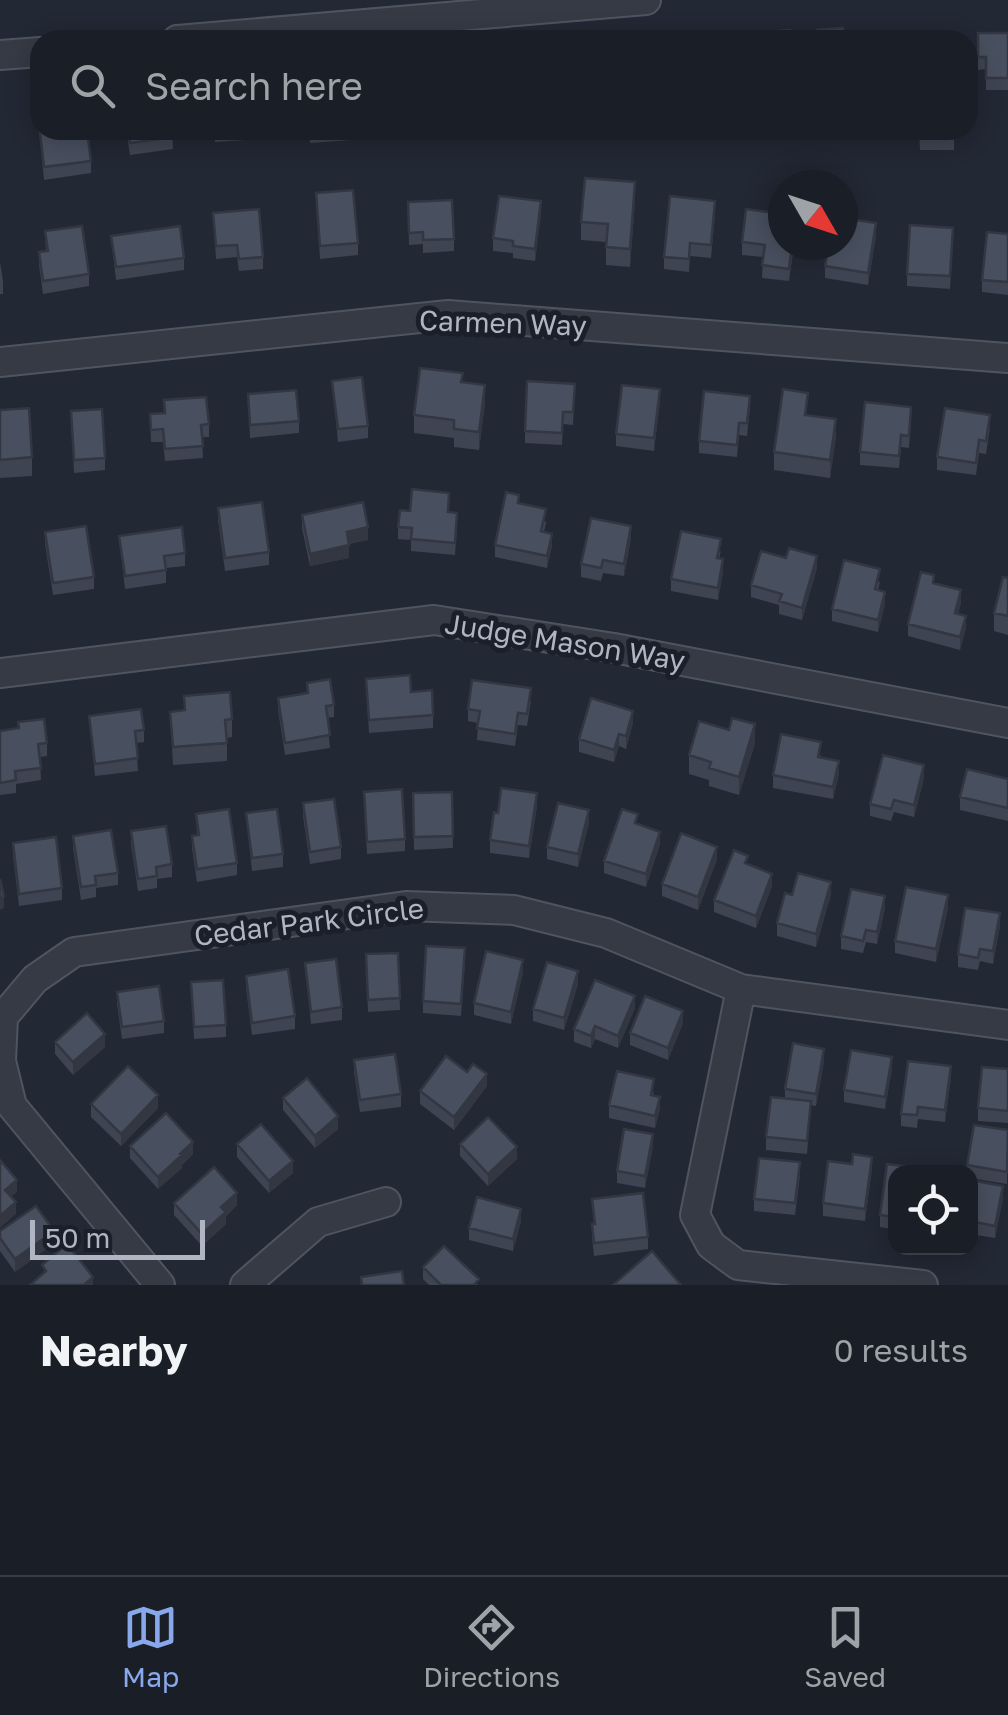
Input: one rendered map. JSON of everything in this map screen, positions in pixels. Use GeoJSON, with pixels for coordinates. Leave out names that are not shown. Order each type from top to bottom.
{"type":"FeatureCollection","features":[{"type":"Feature","properties":{"kind":"street"},"geometry":{"type":"LineString","coordinates":[[294,30],[646,0]]}},
{"type":"Feature","properties":{"kind":"street"},"geometry":{"type":"LineString","coordinates":[[0,55],[30,53]]}},
{"type":"Feature","properties":{"kind":"street","name":"Carmen Way"},"geometry":{"type":"LineString","coordinates":[[0,362],[448,315],[1008,358]]}},
{"type":"Feature","properties":{"kind":"street","name":"Judge Mason Way"},"geometry":{"type":"LineString","coordinates":[[0,674],[434,620],[614,648],[1008,723]]}},
{"type":"Feature","properties":{"kind":"street","name":"Cedar Park Circle"},"geometry":{"type":"LineString","coordinates":[[160,1285],[12,1106],[2,1060],[1,1016],[35,979],[74,952],[406,906],[514,910],[606,933],[740,989],[1008,1025]]}},
{"type":"Feature","properties":{"kind":"street"},"geometry":{"type":"LineString","coordinates":[[740,989],[696,1215],[711,1245],[738,1265],[923,1285]]}},
{"type":"Feature","properties":{"kind":"street"},"geometry":{"type":"LineString","coordinates":[[244,1285],[318,1222],[386,1202]]}},
{"type":"Feature","properties":{"kind":"building"},"geometry":{"type":"Polygon","coordinates":[[[978,33],[1008,33],[1008,78],[986,78],[986,57],[978,57],[978,33]]]}},
{"type":"Feature","properties":{"kind":"building"},"geometry":{"type":"Polygon","coordinates":[[[41,140],[88,140],[91,161],[44,167],[41,140]]]}},
{"type":"Feature","properties":{"kind":"building"},"geometry":{"type":"Polygon","coordinates":[[[585,178],[635,182],[630,249],[606,247],[608,224],[581,222],[585,178]]]}},
{"type":"Feature","properties":{"kind":"building"},"geometry":{"type":"Polygon","coordinates":[[[353,190],[358,243],[320,246],[316,193],[353,190]]]}},
{"type":"Feature","properties":{"kind":"building"},"geometry":{"type":"Polygon","coordinates":[[[499,196],[541,201],[535,249],[493,238],[499,196]]]}},
{"type":"Feature","properties":{"kind":"building"},"geometry":{"type":"Polygon","coordinates":[[[670,196],[715,201],[711,245],[690,243],[689,259],[664,257],[670,196]]]}},
{"type":"Feature","properties":{"kind":"building"},"geometry":{"type":"Polygon","coordinates":[[[452,200],[454,239],[423,240],[423,232],[409,233],[408,202],[452,200]]]}},
{"type":"Feature","properties":{"kind":"building"},"geometry":{"type":"Polygon","coordinates":[[[259,209],[263,257],[239,259],[237,245],[216,246],[213,213],[259,209]]]}},
{"type":"Feature","properties":{"kind":"building"},"geometry":{"type":"Polygon","coordinates":[[[746,209],[768,212],[768,260],[790,260],[789,269],[762,265],[765,245],[742,242],[746,209]]]}},
{"type":"Feature","properties":{"kind":"building"},"geometry":{"type":"Polygon","coordinates":[[[858,220],[876,223],[868,273],[825,266],[826,260],[858,260],[858,220]]]}},
{"type":"Feature","properties":{"kind":"building"},"geometry":{"type":"Polygon","coordinates":[[[910,225],[953,228],[950,276],[907,274],[910,225]]]}},
{"type":"Feature","properties":{"kind":"building"},"geometry":{"type":"Polygon","coordinates":[[[82,226],[89,274],[43,281],[39,252],[48,251],[45,231],[82,226]]]}},
{"type":"Feature","properties":{"kind":"building"},"geometry":{"type":"Polygon","coordinates":[[[180,226],[184,258],[116,267],[111,236],[180,226]]]}},
{"type":"Feature","properties":{"kind":"building"},"geometry":{"type":"Polygon","coordinates":[[[987,232],[1008,234],[1008,282],[982,280],[987,232]]]}},
{"type":"Feature","properties":{"kind":"building"},"geometry":{"type":"Polygon","coordinates":[[[420,368],[463,373],[461,382],[485,385],[479,432],[454,429],[454,420],[414,415],[420,368]]]}},
{"type":"Feature","properties":{"kind":"building"},"geometry":{"type":"Polygon","coordinates":[[[362,377],[368,426],[338,429],[332,381],[362,377]]]}},
{"type":"Feature","properties":{"kind":"building"},"geometry":{"type":"Polygon","coordinates":[[[527,381],[575,384],[573,412],[563,412],[562,433],[525,431],[527,381]]]}},
{"type":"Feature","properties":{"kind":"building"},"geometry":{"type":"Polygon","coordinates":[[[622,385],[660,389],[654,438],[616,434],[622,385]]]}},
{"type":"Feature","properties":{"kind":"building"},"geometry":{"type":"Polygon","coordinates":[[[783,389],[808,393],[805,415],[836,419],[830,460],[774,452],[783,389]]]}},
{"type":"Feature","properties":{"kind":"building"},"geometry":{"type":"Polygon","coordinates":[[[296,390],[299,421],[250,425],[248,394],[296,390]]]}},
{"type":"Feature","properties":{"kind":"building"},"geometry":{"type":"Polygon","coordinates":[[[704,391],[750,396],[747,423],[739,423],[737,445],[699,441],[704,391]]]}},
{"type":"Feature","properties":{"kind":"building"},"geometry":{"type":"Polygon","coordinates":[[[206,397],[209,424],[201,425],[203,446],[165,449],[163,429],[151,430],[150,414],[165,413],[164,400],[206,397]]]}},
{"type":"Feature","properties":{"kind":"building"},"geometry":{"type":"Polygon","coordinates":[[[865,402],[911,407],[909,436],[901,435],[899,456],[860,452],[865,402]]]}},
{"type":"Feature","properties":{"kind":"building"},"geometry":{"type":"Polygon","coordinates":[[[29,408],[32,457],[0,460],[0,410],[29,408]]]}},
{"type":"Feature","properties":{"kind":"building"},"geometry":{"type":"Polygon","coordinates":[[[945,408],[990,415],[986,441],[979,440],[976,463],[937,457],[945,408]]]}},
{"type":"Feature","properties":{"kind":"building"},"geometry":{"type":"Polygon","coordinates":[[[102,409],[105,458],[74,460],[71,411],[102,409]]]}},
{"type":"Feature","properties":{"kind":"building"},"geometry":{"type":"Polygon","coordinates":[[[412,489],[449,493],[448,512],[457,513],[455,543],[411,539],[412,528],[398,527],[400,510],[410,511],[412,489]]]}},
{"type":"Feature","properties":{"kind":"building"},"geometry":{"type":"Polygon","coordinates":[[[506,492],[519,495],[518,503],[546,509],[541,531],[552,534],[547,556],[495,545],[506,492]]]}},
{"type":"Feature","properties":{"kind":"building"},"geometry":{"type":"Polygon","coordinates":[[[262,502],[269,552],[225,558],[218,508],[262,502]]]}},
{"type":"Feature","properties":{"kind":"building"},"geometry":{"type":"Polygon","coordinates":[[[363,502],[368,527],[347,532],[349,545],[310,554],[302,515],[363,502]]]}},
{"type":"Feature","properties":{"kind":"building"},"geometry":{"type":"Polygon","coordinates":[[[591,518],[631,526],[624,564],[603,560],[601,568],[581,564],[591,518]]]}},
{"type":"Feature","properties":{"kind":"building"},"geometry":{"type":"Polygon","coordinates":[[[86,526],[94,577],[53,583],[45,532],[86,526]]]}},
{"type":"Feature","properties":{"kind":"building"},"geometry":{"type":"Polygon","coordinates":[[[182,527],[185,553],[164,556],[166,570],[125,576],[119,536],[182,527]]]}},
{"type":"Feature","properties":{"kind":"building"},"geometry":{"type":"Polygon","coordinates":[[[681,531],[721,539],[717,558],[723,559],[718,588],[671,579],[681,531]]]}},
{"type":"Feature","properties":{"kind":"building"},"geometry":{"type":"Polygon","coordinates":[[[789,548],[817,556],[802,608],[779,601],[782,594],[751,585],[761,551],[786,558],[789,548]]]}},
{"type":"Feature","properties":{"kind":"building"},"geometry":{"type":"Polygon","coordinates":[[[844,560],[880,569],[875,589],[885,592],[878,620],[832,609],[844,560]]]}},
{"type":"Feature","properties":{"kind":"building"},"geometry":{"type":"Polygon","coordinates":[[[921,572],[934,575],[933,583],[961,590],[955,613],[966,616],[960,637],[908,624],[921,572]]]}},
{"type":"Feature","properties":{"kind":"building"},"geometry":{"type":"Polygon","coordinates":[[[1003,577],[1008,578],[1008,616],[994,613],[1003,577]]]}},
{"type":"Feature","properties":{"kind":"building"},"geometry":{"type":"Polygon","coordinates":[[[410,675],[411,692],[432,690],[433,715],[369,720],[366,679],[410,675]]]}},
{"type":"Feature","properties":{"kind":"building"},"geometry":{"type":"Polygon","coordinates":[[[330,679],[334,705],[326,706],[330,735],[285,743],[278,698],[308,693],[307,683],[330,679]]]}},
{"type":"Feature","properties":{"kind":"building"},"geometry":{"type":"Polygon","coordinates":[[[472,680],[531,688],[527,714],[518,713],[515,734],[477,728],[480,711],[468,709],[472,680]]]}},
{"type":"Feature","properties":{"kind":"building"},"geometry":{"type":"Polygon","coordinates":[[[230,692],[232,719],[225,720],[227,743],[173,747],[170,712],[185,710],[184,696],[230,692]]]}},
{"type":"Feature","properties":{"kind":"building"},"geometry":{"type":"Polygon","coordinates":[[[591,698],[633,711],[626,736],[619,734],[614,750],[579,739],[591,698]]]}},
{"type":"Feature","properties":{"kind":"building"},"geometry":{"type":"Polygon","coordinates":[[[141,709],[144,730],[135,731],[138,758],[95,764],[89,716],[141,709]]]}},
{"type":"Feature","properties":{"kind":"building"},"geometry":{"type":"Polygon","coordinates":[[[732,718],[755,724],[739,777],[709,768],[711,762],[689,755],[699,721],[729,730],[732,718]]]}},
{"type":"Feature","properties":{"kind":"building"},"geometry":{"type":"Polygon","coordinates":[[[44,719],[47,743],[38,744],[41,768],[15,771],[16,780],[0,783],[0,731],[19,728],[18,722],[44,719]]]}},
{"type":"Feature","properties":{"kind":"building"},"geometry":{"type":"Polygon","coordinates":[[[781,734],[821,742],[818,757],[839,761],[833,787],[773,775],[781,734]]]}},
{"type":"Feature","properties":{"kind":"building"},"geometry":{"type":"Polygon","coordinates":[[[883,755],[924,765],[914,805],[894,800],[891,809],[870,804],[883,755]]]}},
{"type":"Feature","properties":{"kind":"building"},"geometry":{"type":"Polygon","coordinates":[[[967,769],[1008,779],[1008,808],[960,797],[967,769]]]}},
{"type":"Feature","properties":{"kind":"building"},"geometry":{"type":"Polygon","coordinates":[[[501,788],[537,793],[529,846],[490,840],[501,788]]]}},
{"type":"Feature","properties":{"kind":"building"},"geometry":{"type":"Polygon","coordinates":[[[402,789],[405,839],[367,842],[364,792],[402,789]]]}},
{"type":"Feature","properties":{"kind":"building"},"geometry":{"type":"Polygon","coordinates":[[[452,792],[453,836],[414,837],[413,793],[452,792]]]}},
{"type":"Feature","properties":{"kind":"building"},"geometry":{"type":"Polygon","coordinates":[[[334,799],[341,847],[310,852],[303,803],[334,799]]]}},
{"type":"Feature","properties":{"kind":"building"},"geometry":{"type":"Polygon","coordinates":[[[558,803],[589,810],[578,854],[547,847],[558,803]]]}},
{"type":"Feature","properties":{"kind":"building"},"geometry":{"type":"Polygon","coordinates":[[[229,809],[237,863],[197,869],[192,836],[199,835],[196,814],[229,809]]]}},
{"type":"Feature","properties":{"kind":"building"},"geometry":{"type":"Polygon","coordinates":[[[277,809],[283,854],[252,858],[246,813],[277,809]]]}},
{"type":"Feature","properties":{"kind":"building"},"geometry":{"type":"Polygon","coordinates":[[[622,809],[638,814],[635,823],[660,832],[646,874],[604,861],[622,809]]]}},
{"type":"Feature","properties":{"kind":"building"},"geometry":{"type":"Polygon","coordinates":[[[166,826],[172,864],[156,867],[157,876],[138,879],[131,831],[166,826]]]}},
{"type":"Feature","properties":{"kind":"building"},"geometry":{"type":"Polygon","coordinates":[[[111,830],[118,873],[95,876],[96,885],[81,887],[73,836],[111,830]]]}},
{"type":"Feature","properties":{"kind":"building"},"geometry":{"type":"Polygon","coordinates":[[[681,833],[717,847],[698,897],[662,884],[681,833]]]}},
{"type":"Feature","properties":{"kind":"building"},"geometry":{"type":"Polygon","coordinates":[[[56,837],[62,888],[19,894],[13,843],[56,837]]]}},
{"type":"Feature","properties":{"kind":"building"},"geometry":{"type":"Polygon","coordinates":[[[734,850],[748,856],[745,863],[772,874],[756,916],[714,900],[734,850]]]}},
{"type":"Feature","properties":{"kind":"building"},"geometry":{"type":"Polygon","coordinates":[[[798,873],[831,882],[816,934],[777,923],[785,893],[792,895],[798,873]]]}},
{"type":"Feature","properties":{"kind":"building"},"geometry":{"type":"Polygon","coordinates":[[[906,887],[948,895],[936,949],[895,941],[906,887]]]}},
{"type":"Feature","properties":{"kind":"building"},"geometry":{"type":"Polygon","coordinates":[[[851,889],[885,896],[877,932],[866,930],[863,941],[841,936],[851,889]]]}},
{"type":"Feature","properties":{"kind":"building"},"geometry":{"type":"Polygon","coordinates":[[[965,908],[1000,913],[993,951],[980,949],[978,958],[958,954],[965,908]]]}},
{"type":"Feature","properties":{"kind":"building"},"geometry":{"type":"Polygon","coordinates":[[[426,946],[465,948],[461,1004],[423,1001],[426,946]]]}},
{"type":"Feature","properties":{"kind":"building"},"geometry":{"type":"Polygon","coordinates":[[[486,951],[523,960],[511,1012],[474,1003],[486,951]]]}},
{"type":"Feature","properties":{"kind":"building"},"geometry":{"type":"Polygon","coordinates":[[[398,953],[400,998],[368,1000],[366,954],[398,953]]]}},
{"type":"Feature","properties":{"kind":"building"},"geometry":{"type":"Polygon","coordinates":[[[336,959],[342,1007],[311,1012],[305,963],[336,959]]]}},
{"type":"Feature","properties":{"kind":"building"},"geometry":{"type":"Polygon","coordinates":[[[547,962],[578,971],[564,1018],[533,1009],[547,962]]]}},
{"type":"Feature","properties":{"kind":"building"},"geometry":{"type":"Polygon","coordinates":[[[288,969],[295,1016],[252,1023],[246,976],[288,969]]]}},
{"type":"Feature","properties":{"kind":"building"},"geometry":{"type":"Polygon","coordinates":[[[223,980],[226,1025],[194,1027],[191,982],[223,980]]]}},
{"type":"Feature","properties":{"kind":"building"},"geometry":{"type":"Polygon","coordinates":[[[595,980],[635,996],[618,1036],[595,1026],[591,1036],[574,1029],[595,980]]]}},
{"type":"Feature","properties":{"kind":"building"},"geometry":{"type":"Polygon","coordinates":[[[159,986],[164,1021],[122,1027],[117,992],[159,986]]]}},
{"type":"Feature","properties":{"kind":"building"},"geometry":{"type":"Polygon","coordinates":[[[645,996],[683,1011],[668,1048],[630,1033],[645,996]]]}},
{"type":"Feature","properties":{"kind":"building"},"geometry":{"type":"Polygon","coordinates":[[[87,1013],[105,1034],[73,1062],[55,1042],[87,1013]]]}},
{"type":"Feature","properties":{"kind":"building"},"geometry":{"type":"Polygon","coordinates":[[[793,1043],[824,1049],[816,1094],[785,1089],[793,1043]]]}},
{"type":"Feature","properties":{"kind":"building"},"geometry":{"type":"Polygon","coordinates":[[[851,1050],[892,1057],[885,1097],[844,1090],[851,1050]]]}},
{"type":"Feature","properties":{"kind":"building"},"geometry":{"type":"Polygon","coordinates":[[[395,1054],[401,1094],[360,1100],[354,1060],[395,1054]]]}},
{"type":"Feature","properties":{"kind":"building"},"geometry":{"type":"Polygon","coordinates":[[[446,1056],[467,1072],[473,1064],[487,1074],[454,1117],[420,1091],[446,1056]]]}},
{"type":"Feature","properties":{"kind":"building"},"geometry":{"type":"Polygon","coordinates":[[[908,1061],[951,1066],[945,1110],[918,1107],[917,1115],[901,1114],[908,1061]]]}},
{"type":"Feature","properties":{"kind":"building"},"geometry":{"type":"Polygon","coordinates":[[[128,1066],[158,1095],[121,1134],[91,1104],[128,1066]]]}},
{"type":"Feature","properties":{"kind":"building"},"geometry":{"type":"Polygon","coordinates":[[[982,1067],[1008,1069],[1008,1111],[978,1108],[982,1067]]]}},
{"type":"Feature","properties":{"kind":"building"},"geometry":{"type":"Polygon","coordinates":[[[617,1071],[654,1079],[651,1095],[660,1097],[655,1116],[609,1105],[617,1071]]]}},
{"type":"Feature","properties":{"kind":"building"},"geometry":{"type":"Polygon","coordinates":[[[307,1078],[338,1116],[315,1136],[283,1098],[307,1078]]]}},
{"type":"Feature","properties":{"kind":"building"},"geometry":{"type":"Polygon","coordinates":[[[771,1097],[811,1101],[807,1141],[766,1137],[771,1097]]]}},
{"type":"Feature","properties":{"kind":"building"},"geometry":{"type":"Polygon","coordinates":[[[166,1113],[193,1142],[158,1177],[130,1146],[166,1113]]]}},
{"type":"Feature","properties":{"kind":"building"},"geometry":{"type":"Polygon","coordinates":[[[488,1117],[517,1147],[488,1174],[460,1144],[488,1117]]]}},
{"type":"Feature","properties":{"kind":"building"},"geometry":{"type":"Polygon","coordinates":[[[261,1124],[293,1161],[269,1181],[237,1144],[261,1124]]]}},
{"type":"Feature","properties":{"kind":"building"},"geometry":{"type":"Polygon","coordinates":[[[974,1125],[1008,1130],[1007,1172],[967,1165],[974,1125]]]}},
{"type":"Feature","properties":{"kind":"building"},"geometry":{"type":"Polygon","coordinates":[[[624,1129],[653,1134],[645,1176],[617,1171],[624,1129]]]}},
{"type":"Feature","properties":{"kind":"building"},"geometry":{"type":"Polygon","coordinates":[[[853,1154],[872,1157],[865,1209],[823,1203],[828,1161],[852,1164],[853,1154]]]}},
{"type":"Feature","properties":{"kind":"building"},"geometry":{"type":"Polygon","coordinates":[[[759,1158],[800,1162],[795,1203],[754,1199],[759,1158]]]}},
{"type":"Feature","properties":{"kind":"building"},"geometry":{"type":"Polygon","coordinates":[[[0,1160],[17,1180],[5,1190],[16,1202],[0,1216],[0,1160]]]}},
{"type":"Feature","properties":{"kind":"building"},"geometry":{"type":"Polygon","coordinates":[[[887,1164],[895,1165],[888,1165],[888,1216],[880,1215],[887,1164]]]}},
{"type":"Feature","properties":{"kind":"building"},"geometry":{"type":"Polygon","coordinates":[[[214,1167],[237,1193],[221,1207],[226,1212],[202,1234],[174,1203],[214,1167]]]}},
{"type":"Feature","properties":{"kind":"building"},"geometry":{"type":"Polygon","coordinates":[[[978,1181],[1003,1186],[995,1226],[978,1223],[978,1181]]]}},
{"type":"Feature","properties":{"kind":"building"},"geometry":{"type":"Polygon","coordinates":[[[643,1193],[648,1237],[594,1243],[592,1199],[643,1193]]]}},
{"type":"Feature","properties":{"kind":"building"},"geometry":{"type":"Polygon","coordinates":[[[477,1197],[521,1209],[513,1239],[469,1228],[477,1197]]]}},
{"type":"Feature","properties":{"kind":"building"},"geometry":{"type":"Polygon","coordinates":[[[36,1206],[54,1231],[15,1259],[0,1238],[0,1231],[36,1206]]]}},
{"type":"Feature","properties":{"kind":"building"},"geometry":{"type":"Polygon","coordinates":[[[67,1244],[93,1277],[84,1285],[30,1285],[46,1271],[42,1265],[67,1244]]]}},
{"type":"Feature","properties":{"kind":"building"},"geometry":{"type":"Polygon","coordinates":[[[444,1246],[479,1279],[474,1285],[441,1285],[423,1267],[444,1246]]]}},
{"type":"Feature","properties":{"kind":"building"},"geometry":{"type":"Polygon","coordinates":[[[652,1251],[681,1285],[613,1285],[652,1251]]]}},
{"type":"Feature","properties":{"kind":"building"},"geometry":{"type":"Polygon","coordinates":[[[402,1271],[404,1285],[362,1285],[361,1277],[402,1271]]]}}]}
